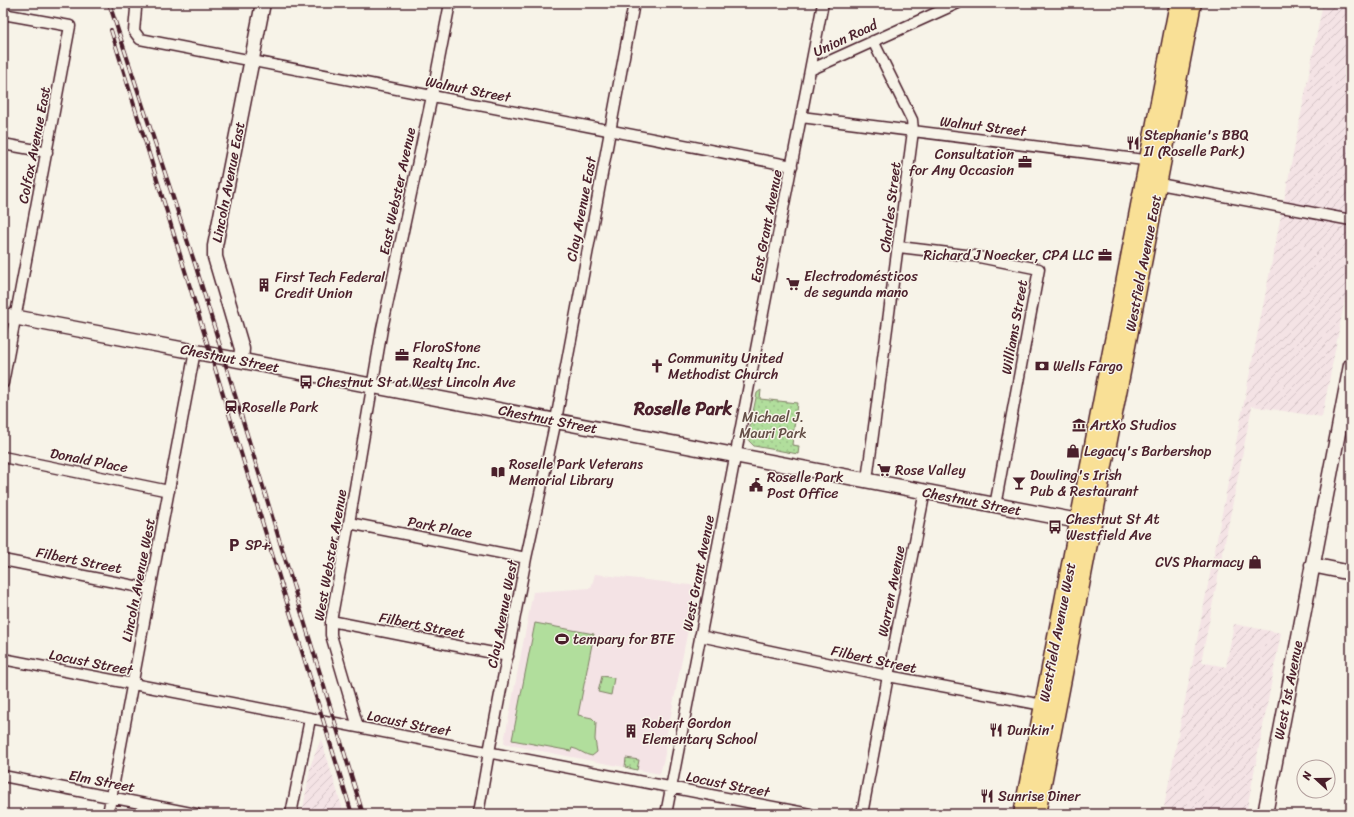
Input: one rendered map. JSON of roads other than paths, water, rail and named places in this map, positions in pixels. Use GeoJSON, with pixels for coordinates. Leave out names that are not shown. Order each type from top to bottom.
{"type":"FeatureCollection","features":[{"type":"Feature","properties":{"kind":"main road","name":"Westfield Avenue East"},"geometry":{"type":"LineString","coordinates":[[1086,522],[1155,162],[1178,3]]}},
{"type":"Feature","properties":{"kind":"main road","name":"Westfield Avenue East"},"geometry":{"type":"LineString","coordinates":[[1155,162],[1193,3]]}},
{"type":"Feature","properties":{"kind":"main road","name":"Westfield Avenue West"},"geometry":{"type":"LineString","coordinates":[[1022,814],[1043,705],[1086,522]]}},
{"type":"Feature","properties":{"kind":"main road","name":"Westfield Avenue West"},"geometry":{"type":"LineString","coordinates":[[1037,814],[1086,522]]}},
{"type":"Feature","properties":{"kind":"street","name":"Walnut Street"},"geometry":{"type":"LineString","coordinates":[[134,3],[136,9],[134,31],[140,39],[792,166]]}},
{"type":"Feature","properties":{"kind":"street","name":"Lincoln Avenue East"},"geometry":{"type":"LineString","coordinates":[[240,360],[242,349],[215,257],[215,246],[263,3]]}},
{"type":"Feature","properties":{"kind":"street","name":"East Webster Avenue"},"geometry":{"type":"LineString","coordinates":[[373,386],[382,329],[432,96],[450,3]]}},
{"type":"Feature","properties":{"kind":"street","name":"Clay Avenue East"},"geometry":{"type":"LineString","coordinates":[[556,420],[634,3]]}},
{"type":"Feature","properties":{"kind":"street","name":"East Grant Avenue"},"geometry":{"type":"LineString","coordinates":[[735,455],[823,3]]}},
{"type":"Feature","properties":{"kind":"street","name":"Union Road"},"geometry":{"type":"LineString","coordinates":[[810,70],[958,3]]}},
{"type":"Feature","properties":{"kind":"street","name":"Colfax Avenue East"},"geometry":{"type":"LineString","coordinates":[[3,14],[70,26],[47,152],[10,316],[3,383]]}},
{"type":"Feature","properties":{"kind":"street","name":"Charles Street"},"geometry":{"type":"LineString","coordinates":[[867,480],[899,247],[913,131],[912,120],[873,41]]}},
{"type":"Feature","properties":{"kind":"street","name":"Walnut Street"},"geometry":{"type":"LineString","coordinates":[[801,117],[1155,162]]}},
{"type":"Feature","properties":{"kind":"street"},"geometry":{"type":"LineString","coordinates":[[3,144],[47,152]]}},
{"type":"Feature","properties":{"kind":"street"},"geometry":{"type":"LineString","coordinates":[[1151,183],[1351,220]]}},
{"type":"Feature","properties":{"kind":"street","name":"Williams Street"},"geometry":{"type":"LineString","coordinates":[[899,247],[974,256],[1039,269],[995,506]]}},
{"type":"Feature","properties":{"kind":"street","name":"Chestnut Street"},"geometry":{"type":"LineString","coordinates":[[10,316],[925,491],[995,506],[1086,522]]}},
{"type":"Feature","properties":{"kind":"street","name":"Lincoln Avenue West"},"geometry":{"type":"LineString","coordinates":[[108,814],[194,351]]}},
{"type":"Feature","properties":{"kind":"street","name":"West 1st Avenue"},"geometry":{"type":"LineString","coordinates":[[1265,814],[1351,365]]}},
{"type":"Feature","properties":{"kind":"street","name":"West Webster Avenue"},"geometry":{"type":"LineString","coordinates":[[358,727],[331,635],[331,621],[373,386]]}},
{"type":"Feature","properties":{"kind":"street","name":"Clay Avenue West"},"geometry":{"type":"LineString","coordinates":[[478,814],[526,558],[556,420]]}},
{"type":"Feature","properties":{"kind":"street","name":"West Grant Avenue"},"geometry":{"type":"LineString","coordinates":[[666,814],[735,455]]}},
{"type":"Feature","properties":{"kind":"street","name":"Donald Place"},"geometry":{"type":"LineString","coordinates":[[3,457],[169,491]]}},
{"type":"Feature","properties":{"kind":"street","name":"Warren Avenue"},"geometry":{"type":"LineString","coordinates":[[862,814],[925,491]]}},
{"type":"Feature","properties":{"kind":"street","name":"Park Place"},"geometry":{"type":"LineString","coordinates":[[349,524],[526,558]]}},
{"type":"Feature","properties":{"kind":"street","name":"Filbert Street"},"geometry":{"type":"LineString","coordinates":[[3,560],[150,589]]}},
{"type":"Feature","properties":{"kind":"street"},"geometry":{"type":"LineString","coordinates":[[1312,565],[1351,573]]}},
{"type":"Feature","properties":{"kind":"street","name":"Filbert Street"},"geometry":{"type":"LineString","coordinates":[[331,621],[508,656]]}},
{"type":"Feature","properties":{"kind":"street","name":"Filbert Street"},"geometry":{"type":"LineString","coordinates":[[700,636],[888,676],[1043,705]]}},
{"type":"Feature","properties":{"kind":"street","name":"Locust Street"},"geometry":{"type":"LineString","coordinates":[[3,659],[671,787],[765,810],[810,814]]}},
{"type":"Feature","properties":{"kind":"street"},"geometry":{"type":"LineString","coordinates":[[291,814],[310,719]]}},
{"type":"Feature","properties":{"kind":"street","name":"Elm Street"},"geometry":{"type":"LineString","coordinates":[[3,776],[196,814]]}},
{"type":"Feature","properties":{"kind":"railway"},"geometry":{"type":"LineString","coordinates":[[109,3],[195,264],[363,814]]}},
{"type":"Feature","properties":{"kind":"railway"},"geometry":{"type":"LineString","coordinates":[[111,30],[352,814]]}},
{"type":"Feature","properties":{"kind":"place","name":"Stephanie's BBQ II (Roselle Park)"},"geometry":{"type":"Point","coordinates":[1133,143]}},
{"type":"Feature","properties":{"kind":"place","name":"Consultation for Any Occasion"},"geometry":{"type":"Point","coordinates":[1025,162]}},
{"type":"Feature","properties":{"kind":"place","name":"Richard J Noecker, CPA LLC"},"geometry":{"type":"Point","coordinates":[1105,255]}},
{"type":"Feature","properties":{"kind":"place","name":"Electrodomésticos de segunda mano"},"geometry":{"type":"Point","coordinates":[793,284]}},
{"type":"Feature","properties":{"kind":"place","name":"First Tech Federal Credit Union"},"geometry":{"type":"Point","coordinates":[264,285]}},
{"type":"Feature","properties":{"kind":"place","name":"FloroStone Realty Inc."},"geometry":{"type":"Point","coordinates":[402,355]}},
{"type":"Feature","properties":{"kind":"place","name":"Community United Methodist Church"},"geometry":{"type":"Point","coordinates":[657,366]}},
{"type":"Feature","properties":{"kind":"place","name":"Wells Fargo"},"geometry":{"type":"Point","coordinates":[1042,366]}},
{"type":"Feature","properties":{"kind":"place","name":"Chestnut St at West Lincoln Ave"},"geometry":{"type":"Point","coordinates":[306,382]}},
{"type":"Feature","properties":{"kind":"place","name":"Roselle Park"},"geometry":{"type":"Point","coordinates":[231,407]}},
{"type":"Feature","properties":{"kind":"place","name":"ArtXo Studios"},"geometry":{"type":"Point","coordinates":[1079,425]}},
{"type":"Feature","properties":{"kind":"place","name":"Legacy's Barbershop"},"geometry":{"type":"Point","coordinates":[1073,451]}},
{"type":"Feature","properties":{"kind":"place","name":"Rose Valley"},"geometry":{"type":"Point","coordinates":[884,470]}},
{"type":"Feature","properties":{"kind":"place","name":"Roselle Park Veterans Memorial Library"},"geometry":{"type":"Point","coordinates":[498,472]}},
{"type":"Feature","properties":{"kind":"place","name":"Dowling's Irish Pub & Restaurant"},"geometry":{"type":"Point","coordinates":[1019,483]}},
{"type":"Feature","properties":{"kind":"place","name":"Roselle Park Post Office"},"geometry":{"type":"Point","coordinates":[756,485]}},
{"type":"Feature","properties":{"kind":"place","name":"Chestnut St At Westfield Ave"},"geometry":{"type":"Point","coordinates":[1055,527]}},
{"type":"Feature","properties":{"kind":"place","name":"SP+"},"geometry":{"type":"Point","coordinates":[234,545]}},
{"type":"Feature","properties":{"kind":"place","name":"CVS Pharmacy"},"geometry":{"type":"Point","coordinates":[1255,562]}},
{"type":"Feature","properties":{"kind":"place","name":"tempary for BTE"},"geometry":{"type":"Point","coordinates":[562,639]}},
{"type":"Feature","properties":{"kind":"place","name":"Dunkin'"},"geometry":{"type":"Point","coordinates":[996,730]}},
{"type":"Feature","properties":{"kind":"place","name":"Robert Gordon Elementary School"},"geometry":{"type":"Point","coordinates":[631,731]}},
{"type":"Feature","properties":{"kind":"place","name":"Sunrise Diner"},"geometry":{"type":"Point","coordinates":[987,796]}},
{"type":"Feature","properties":{"kind":"district","name":"Roselle Park"},"geometry":{"type":"Point","coordinates":[683,409]}},
{"type":"Feature","properties":{"kind":"park label","name":"Michael J. Mauri Park"},"geometry":{"type":"Point","coordinates":[773,426]}}]}
